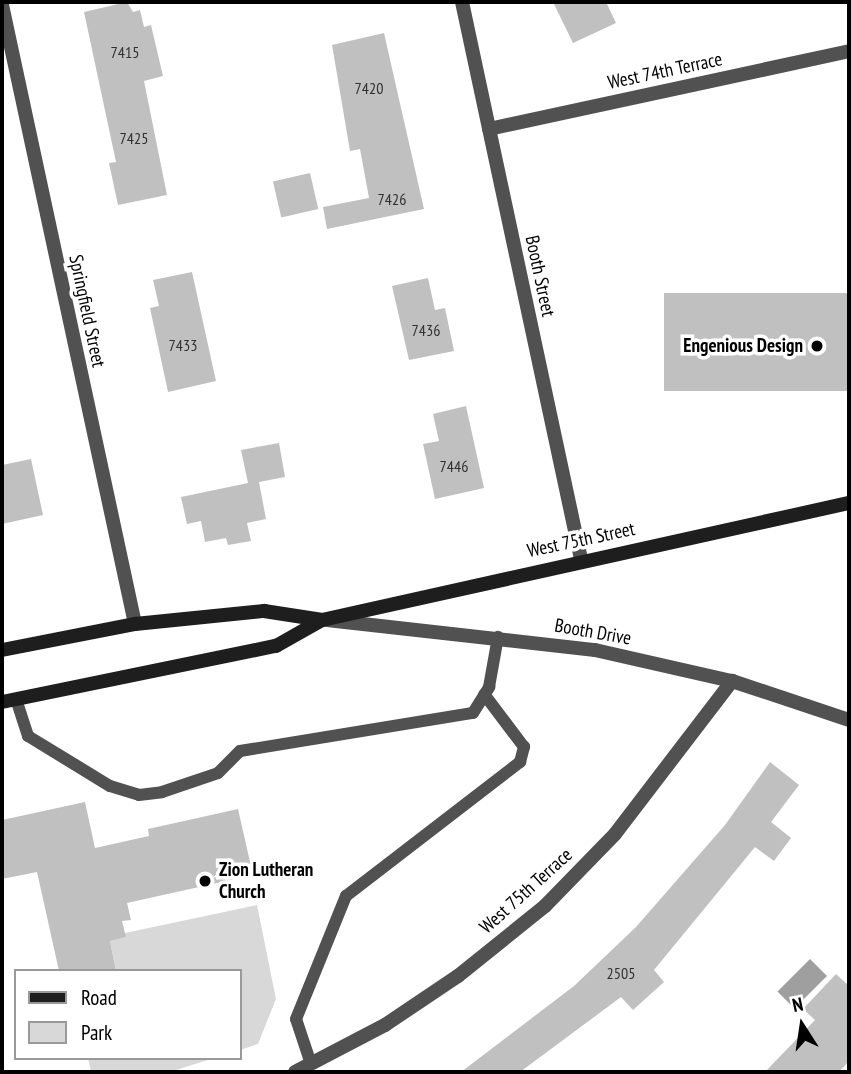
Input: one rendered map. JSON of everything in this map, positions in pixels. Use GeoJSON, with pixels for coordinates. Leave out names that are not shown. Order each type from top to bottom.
{"type":"FeatureCollection","features":[{"type":"Feature","properties":{"kind":"main road","name":"West 75th Street"},"geometry":{"type":"LineString","coordinates":[[9,700],[276,646],[322,620],[581,559],[849,503]]}},
{"type":"Feature","properties":{"kind":"main road","name":"West 75th Street"},"geometry":{"type":"LineString","coordinates":[[2,650],[135,624],[264,611],[322,620]]}},
{"type":"Feature","properties":{"kind":"street","name":"Booth Street"},"geometry":{"type":"LineString","coordinates":[[462,2],[581,559]]}},
{"type":"Feature","properties":{"kind":"street","name":"Springfield Street"},"geometry":{"type":"LineString","coordinates":[[2,5],[135,624]]}},
{"type":"Feature","properties":{"kind":"street","name":"West 74th Terrace"},"geometry":{"type":"LineString","coordinates":[[489,129],[849,51]]}},
{"type":"Feature","properties":{"kind":"street","name":"Booth Drive"},"geometry":{"type":"LineString","coordinates":[[322,620],[498,637],[595,650],[732,681],[849,720]]}},
{"type":"Feature","properties":{"kind":"street","name":"West 75th Terrace"},"geometry":{"type":"LineString","coordinates":[[295,1072],[385,1025],[458,976],[545,906],[615,834],[732,681]]}},
{"type":"Feature","properties":{"kind":"lane"},"geometry":{"type":"LineString","coordinates":[[9,700],[28,736],[110,786],[139,795],[219,773],[240,751],[473,713],[484,694],[498,637]]}},
{"type":"Feature","properties":{"kind":"lane"},"geometry":{"type":"LineString","coordinates":[[312,1064],[296,1020],[346,896],[520,762],[524,747],[484,694]]}},
{"type":"Feature","properties":{"kind":"green space"},"geometry":{"type":"Polygon","coordinates":[[[257,905],[276,999],[258,1044],[242,1049],[242,969],[116,969],[110,941],[125,937],[125,933],[257,905]]]}},
{"type":"Feature","properties":{"kind":"green space"},"geometry":{"type":"Polygon","coordinates":[[[88,1060],[208,1060],[170,1072],[91,1072],[88,1060]]]}},
{"type":"Feature","properties":{"kind":"shaded area"},"geometry":{"type":"Polygon","coordinates":[[[810,959],[827,976],[794,1008],[777,992],[810,959]]]}},
{"type":"Feature","properties":{"kind":"building"},"geometry":{"type":"Polygon","coordinates":[[[127,2],[133,12],[140,10],[144,27],[151,25],[163,76],[144,81],[167,195],[118,205],[109,163],[116,162],[84,12],[127,2]]]}},
{"type":"Feature","properties":{"kind":"building"},"geometry":{"type":"Polygon","coordinates":[[[553,2],[606,2],[616,23],[573,43],[553,2]]]}},
{"type":"Feature","properties":{"kind":"building"},"geometry":{"type":"Polygon","coordinates":[[[384,33],[424,209],[327,229],[323,207],[369,198],[360,149],[350,151],[332,45],[384,33]]]}},
{"type":"Feature","properties":{"kind":"building"},"geometry":{"type":"Polygon","coordinates":[[[310,173],[318,209],[281,218],[273,182],[310,173]]]}},
{"type":"Feature","properties":{"kind":"building"},"geometry":{"type":"Polygon","coordinates":[[[192,272],[216,381],[168,392],[150,308],[159,306],[153,280],[192,272]]]}},
{"type":"Feature","properties":{"kind":"building"},"geometry":{"type":"Polygon","coordinates":[[[428,278],[435,310],[445,308],[454,351],[409,360],[392,286],[428,278]]]}},
{"type":"Feature","properties":{"kind":"building"},"geometry":{"type":"Polygon","coordinates":[[[664,293],[849,293],[849,391],[664,391],[664,293]]]}},
{"type":"Feature","properties":{"kind":"building"},"geometry":{"type":"Polygon","coordinates":[[[466,406],[484,488],[435,499],[423,444],[439,441],[433,414],[466,406]]]}},
{"type":"Feature","properties":{"kind":"building"},"geometry":{"type":"Polygon","coordinates":[[[279,443],[285,477],[259,482],[266,519],[247,523],[251,541],[228,545],[226,538],[205,542],[201,521],[187,524],[181,497],[248,483],[241,450],[279,443]]]}},
{"type":"Feature","properties":{"kind":"building"},"geometry":{"type":"Polygon","coordinates":[[[31,459],[43,515],[2,524],[2,465],[31,459]]]}},
{"type":"Feature","properties":{"kind":"building"},"geometry":{"type":"Polygon","coordinates":[[[770,762],[799,785],[771,822],[791,838],[774,861],[755,847],[654,970],[664,982],[633,1010],[621,997],[520,1072],[461,1072],[574,986],[636,927],[725,825],[770,762]]]}},
{"type":"Feature","properties":{"kind":"building"},"geometry":{"type":"Polygon","coordinates":[[[85,802],[95,848],[149,836],[148,829],[238,809],[253,875],[127,903],[131,920],[122,921],[126,937],[110,941],[116,969],[59,969],[37,872],[2,879],[2,820],[85,802]]]}},
{"type":"Feature","properties":{"kind":"building"},"geometry":{"type":"Polygon","coordinates":[[[836,974],[849,986],[849,1061],[839,1072],[765,1072],[815,1020],[803,1009],[836,974]]]}},
{"type":"Feature","properties":{"kind":"place","name":"Engenious Design"},"geometry":{"type":"Point","coordinates":[817,346]}},
{"type":"Feature","properties":{"kind":"place","name":"Zion Lutheran Church"},"geometry":{"type":"Point","coordinates":[205,881]}}]}
